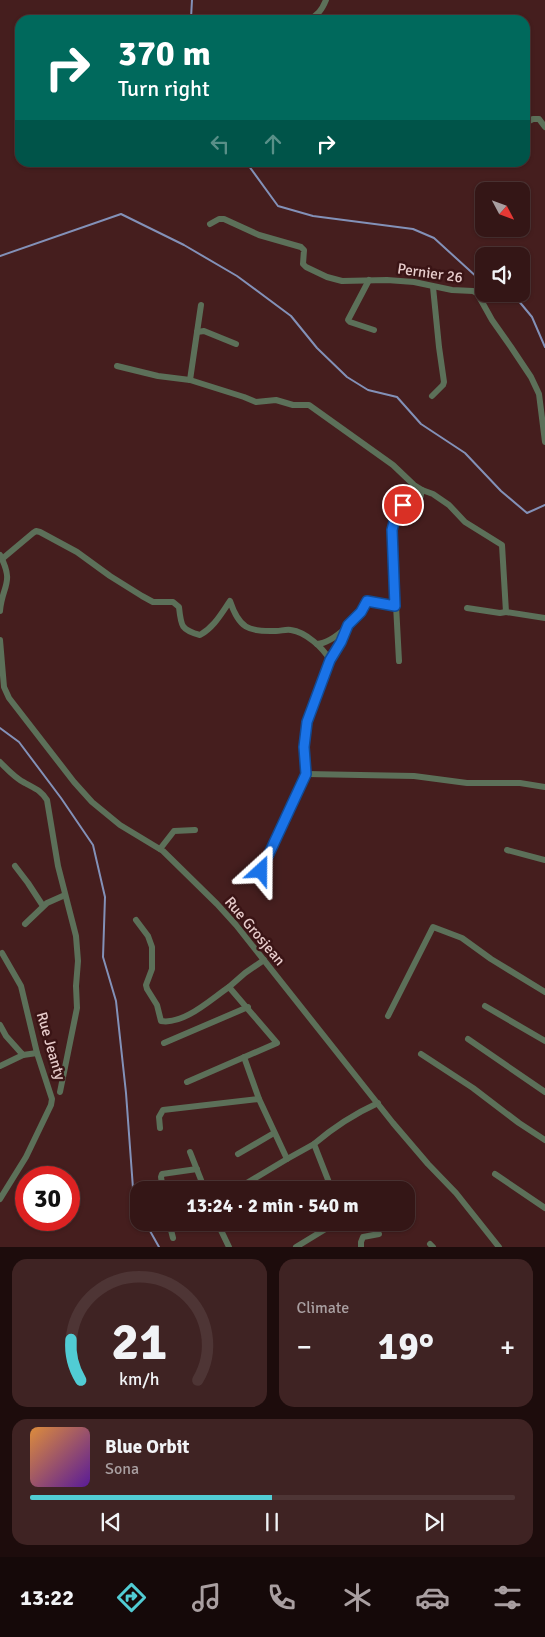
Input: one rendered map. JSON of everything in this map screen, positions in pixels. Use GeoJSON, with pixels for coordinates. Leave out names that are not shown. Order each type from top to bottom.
{"type":"FeatureCollection","features":[{"type":"Feature","properties":{"kind":"street"},"geometry":{"type":"LineString","coordinates":[[318,15],[326,0]]}},
{"type":"Feature","properties":{"kind":"street"},"geometry":{"type":"LineString","coordinates":[[530,121],[539,119],[545,127]]}},
{"type":"Feature","properties":{"kind":"street","name":"Pernier 26"},"geometry":{"type":"LineString","coordinates":[[210,224],[219,219],[224,219],[259,235],[301,246],[304,250],[303,264],[306,267],[327,277],[342,281],[414,282],[433,287],[473,291],[477,294],[492,320],[531,376],[539,394],[544,421],[545,442]]}},
{"type":"Feature","properties":{"kind":"street"},"geometry":{"type":"LineString","coordinates":[[369,280],[348,320],[374,330]]}},
{"type":"Feature","properties":{"kind":"street"},"geometry":{"type":"LineString","coordinates":[[432,396],[444,382],[433,287]]}},
{"type":"Feature","properties":{"kind":"street"},"geometry":{"type":"LineString","coordinates":[[190,380],[202,305]]}},
{"type":"Feature","properties":{"kind":"street"},"geometry":{"type":"LineString","coordinates":[[197,332],[200,330],[204,331],[236,344]]}},
{"type":"Feature","properties":{"kind":"street"},"geometry":{"type":"LineString","coordinates":[[117,366],[158,376],[190,380],[244,397],[251,401],[276,400],[293,405],[309,405],[385,460],[422,490],[433,494],[449,505],[465,522],[502,545],[506,612]]}},
{"type":"Feature","properties":{"kind":"street"},"geometry":{"type":"LineString","coordinates":[[399,661],[392,530],[398,507],[403,505],[418,508],[422,490]]}},
{"type":"Feature","properties":{"kind":"street"},"geometry":{"type":"LineString","coordinates":[[0,612],[0,604],[7,586],[8,576],[1,557],[36,531],[77,552],[110,576],[153,602],[173,602],[177,604],[180,622],[188,632],[200,635],[205,632],[216,622],[230,601],[234,614],[242,625],[250,630],[293,630],[317,644],[330,660]]}},
{"type":"Feature","properties":{"kind":"street"},"geometry":{"type":"LineString","coordinates":[[317,644],[329,641],[348,625],[361,612],[367,601],[395,606]]}},
{"type":"Feature","properties":{"kind":"street"},"geometry":{"type":"LineString","coordinates":[[467,608],[545,618]]}},
{"type":"Feature","properties":{"kind":"street"},"geometry":{"type":"LineString","coordinates":[[261,871],[306,774],[304,747],[307,722],[330,660],[341,642],[348,625]]}},
{"type":"Feature","properties":{"kind":"street","name":"Rue Grosjean"},"geometry":{"type":"LineString","coordinates":[[0,640],[4,686],[9,698],[92,802],[120,824],[160,850],[217,904],[410,1143],[456,1194],[498,1246]]}},
{"type":"Feature","properties":{"kind":"street"},"geometry":{"type":"LineString","coordinates":[[0,762],[24,783],[43,793],[47,800],[58,866],[76,936],[78,961],[77,1008],[60,1092]]}},
{"type":"Feature","properties":{"kind":"street"},"geometry":{"type":"LineString","coordinates":[[306,774],[414,776],[467,783],[520,783],[545,787]]}},
{"type":"Feature","properties":{"kind":"street"},"geometry":{"type":"LineString","coordinates":[[160,850],[174,831],[195,830]]}},
{"type":"Feature","properties":{"kind":"street"},"geometry":{"type":"LineString","coordinates":[[507,850],[545,860]]}},
{"type":"Feature","properties":{"kind":"street"},"geometry":{"type":"LineString","coordinates":[[15,866],[43,906]]}},
{"type":"Feature","properties":{"kind":"street"},"geometry":{"type":"LineString","coordinates":[[25,924],[43,906],[65,895]]}},
{"type":"Feature","properties":{"kind":"street"},"geometry":{"type":"LineString","coordinates":[[136,920],[148,936],[152,947],[152,970],[146,985],[157,1006],[162,1021],[171,1021],[187,1016],[264,960]]}},
{"type":"Feature","properties":{"kind":"street"},"geometry":{"type":"LineString","coordinates":[[388,1016],[433,927],[462,938],[491,959],[545,992]]}},
{"type":"Feature","properties":{"kind":"street","name":"Rue Jeanty"},"geometry":{"type":"LineString","coordinates":[[0,1199],[26,1157],[51,1105],[52,1094],[37,1054],[28,1010],[20,986],[2,953]]}},
{"type":"Feature","properties":{"kind":"street"},"geometry":{"type":"LineString","coordinates":[[187,1082],[277,1044],[248,1007],[229,987]]}},
{"type":"Feature","properties":{"kind":"street"},"geometry":{"type":"LineString","coordinates":[[485,1006],[545,1041]]}},
{"type":"Feature","properties":{"kind":"street"},"geometry":{"type":"LineString","coordinates":[[164,1043],[248,1007]]}},
{"type":"Feature","properties":{"kind":"street"},"geometry":{"type":"LineString","coordinates":[[0,1025],[3,1037],[24,1055]]}},
{"type":"Feature","properties":{"kind":"street"},"geometry":{"type":"LineString","coordinates":[[468,1039],[545,1092]]}},
{"type":"Feature","properties":{"kind":"street"},"geometry":{"type":"LineString","coordinates":[[0,1066],[24,1055],[37,1054]]}},
{"type":"Feature","properties":{"kind":"street"},"geometry":{"type":"LineString","coordinates":[[421,1054],[474,1088],[519,1123],[545,1140]]}},
{"type":"Feature","properties":{"kind":"street"},"geometry":{"type":"LineString","coordinates":[[244,1057],[259,1099],[287,1159]]}},
{"type":"Feature","properties":{"kind":"street"},"geometry":{"type":"LineString","coordinates":[[160,1128],[159,1116],[163,1110],[259,1099]]}},
{"type":"Feature","properties":{"kind":"street"},"geometry":{"type":"LineString","coordinates":[[250,1181],[314,1144],[354,1114],[378,1103]]}},
{"type":"Feature","properties":{"kind":"street"},"geometry":{"type":"LineString","coordinates":[[238,1154],[274,1133]]}},
{"type":"Feature","properties":{"kind":"street"},"geometry":{"type":"LineString","coordinates":[[314,1144],[328,1181]]}},
{"type":"Feature","properties":{"kind":"street"},"geometry":{"type":"LineString","coordinates":[[190,1152],[202,1181]]}},
{"type":"Feature","properties":{"kind":"street"},"geometry":{"type":"LineString","coordinates":[[162,1181],[162,1174],[197,1169]]}},
{"type":"Feature","properties":{"kind":"street"},"geometry":{"type":"LineString","coordinates":[[495,1174],[545,1208]]}},
{"type":"Feature","properties":{"kind":"street"},"geometry":{"type":"LineString","coordinates":[[172,1231],[173,1238]]}},
{"type":"Feature","properties":{"kind":"street"},"geometry":{"type":"LineString","coordinates":[[221,1231],[229,1247]]}},
{"type":"Feature","properties":{"kind":"street"},"geometry":{"type":"LineString","coordinates":[[296,1247],[322,1231]]}},
{"type":"Feature","properties":{"kind":"street"},"geometry":{"type":"LineString","coordinates":[[361,1247],[363,1237],[379,1234]]}},
{"type":"Feature","properties":{"kind":"waterway"},"geometry":{"type":"LineString","coordinates":[[191,15],[192,0]]}},
{"type":"Feature","properties":{"kind":"waterway"},"geometry":{"type":"LineString","coordinates":[[250,167],[278,206],[313,216],[413,229],[434,238],[475,275]]}},
{"type":"Feature","properties":{"kind":"waterway"},"geometry":{"type":"LineString","coordinates":[[0,256],[121,214],[184,245],[237,276],[291,316],[317,348],[347,377],[368,390],[397,397],[421,424],[465,453],[501,491],[527,513],[545,505]]}},
{"type":"Feature","properties":{"kind":"waterway"},"geometry":{"type":"LineString","coordinates":[[520,302],[532,317],[545,347]]}},
{"type":"Feature","properties":{"kind":"waterway"},"geometry":{"type":"LineString","coordinates":[[0,728],[19,742],[93,845],[105,897],[103,957],[116,1001],[126,1093],[132,1181]]}},
{"type":"Feature","properties":{"kind":"waterway"},"geometry":{"type":"LineString","coordinates":[[150,1231],[159,1247]]}},
{"type":"Feature","properties":{"kind":"route"},"geometry":{"type":"LineString","coordinates":[[261,871],[306,774],[304,747],[307,722],[330,660],[337,650],[348,625],[365,608],[367,601],[395,606],[392,530],[398,507],[403,505]]}}]}
